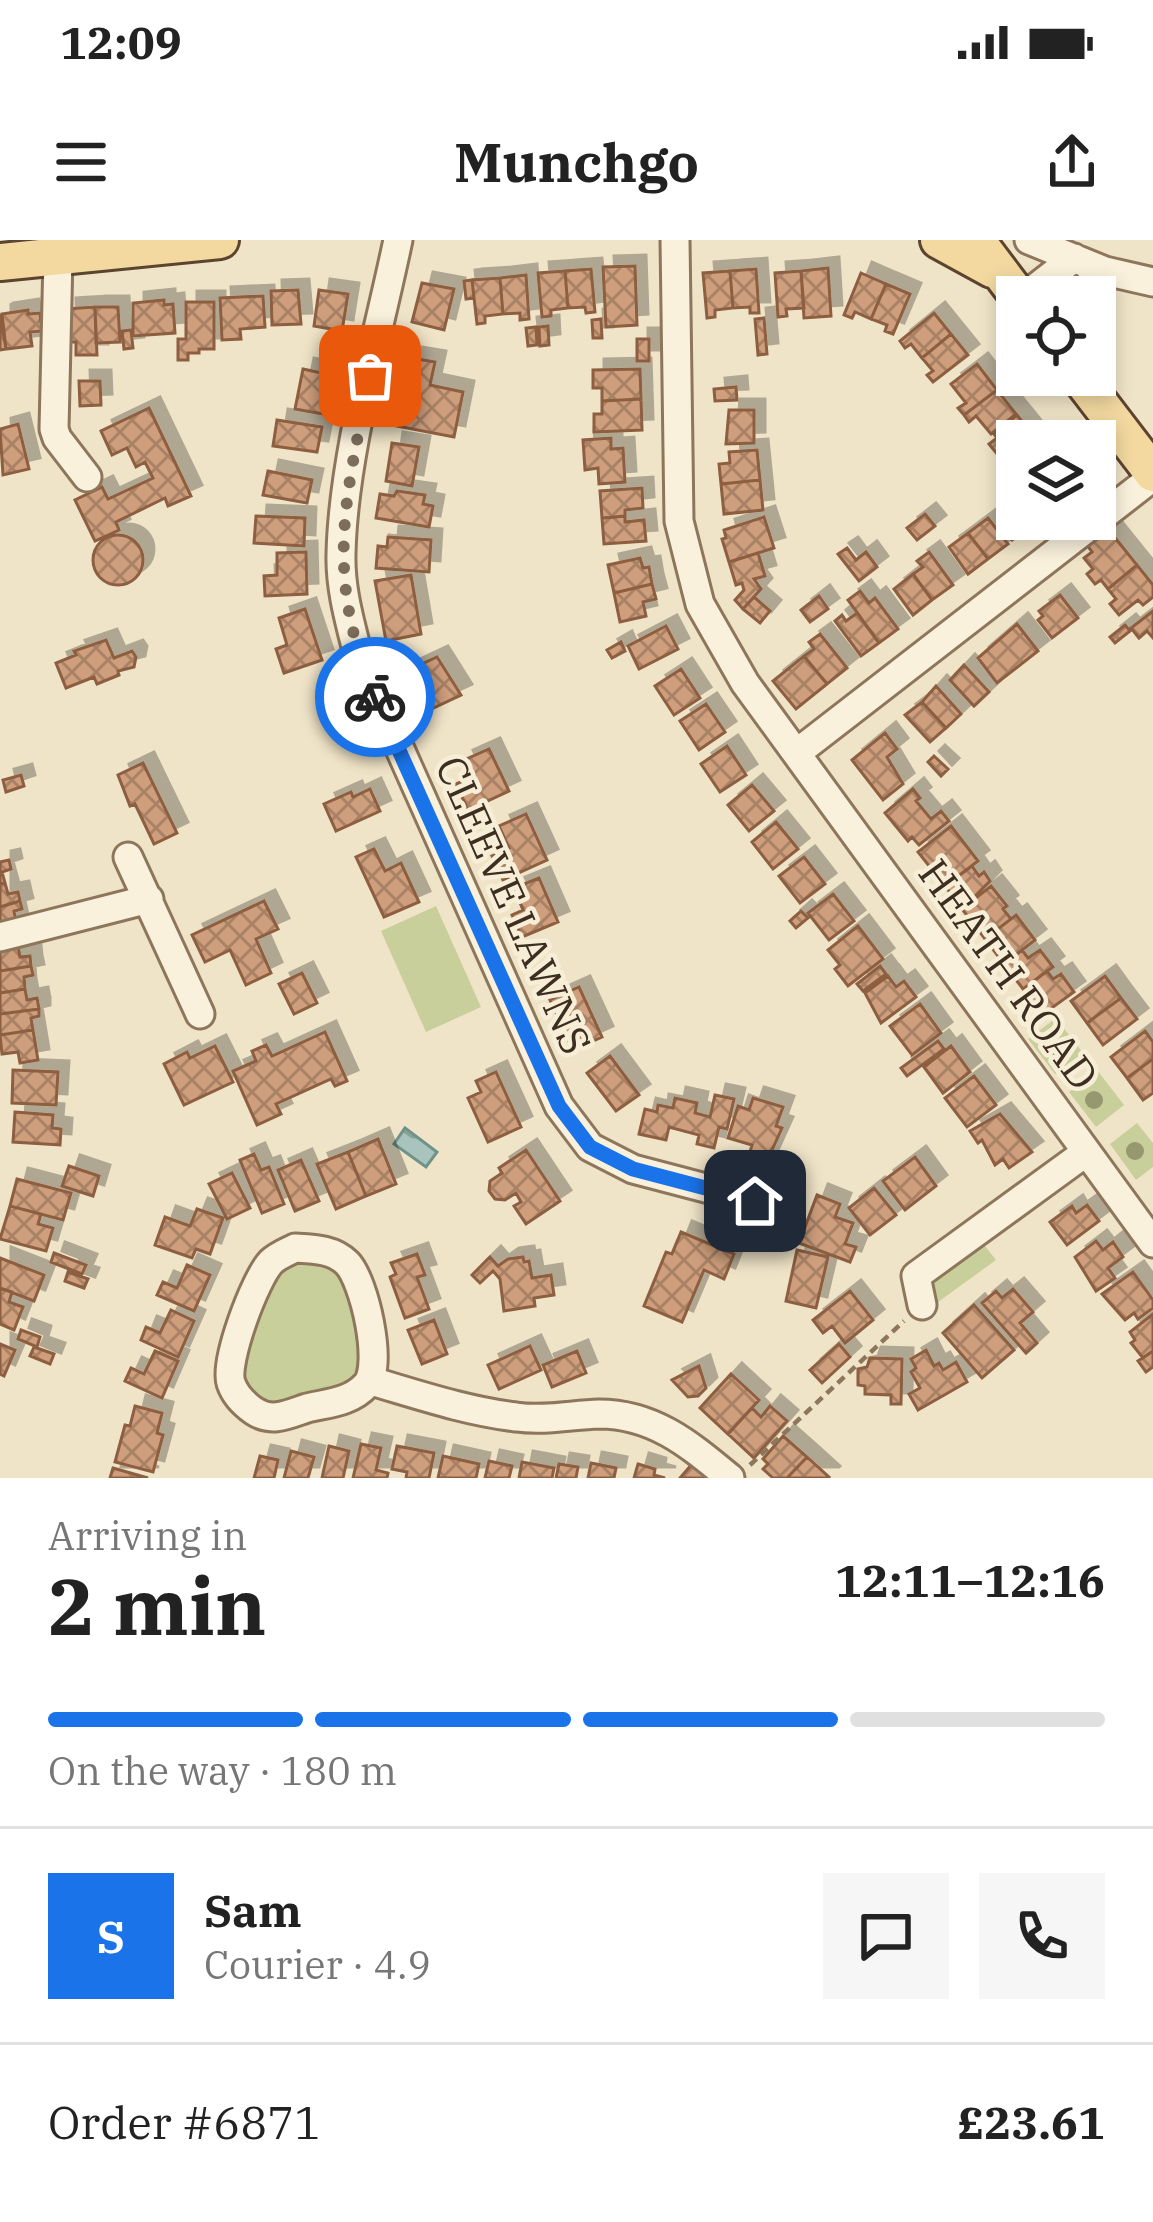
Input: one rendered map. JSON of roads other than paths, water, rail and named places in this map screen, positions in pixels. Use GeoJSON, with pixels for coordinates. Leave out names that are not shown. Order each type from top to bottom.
{"type":"FeatureCollection","features":[{"type":"Feature","properties":{"kind":"main road"},"geometry":{"type":"LineString","coordinates":[[0,262],[220,240]]}},
{"type":"Feature","properties":{"kind":"main road"},"geometry":{"type":"LineString","coordinates":[[939,240],[996,277]]}},
{"type":"Feature","properties":{"kind":"main road"},"geometry":{"type":"LineString","coordinates":[[976,240],[1004,276]]}},
{"type":"Feature","properties":{"kind":"main road"},"geometry":{"type":"LineString","coordinates":[[1094,396],[1153,475]]}},
{"type":"Feature","properties":{"kind":"street","name":"CLEEVE LAWNS"},"geometry":{"type":"LineString","coordinates":[[398,240],[352,467],[341,552],[343,593],[358,656],[559,1106],[590,1147],[633,1169],[755,1201]]}},
{"type":"Feature","properties":{"kind":"street","name":"HEATH ROAD"},"geometry":{"type":"LineString","coordinates":[[675,240],[679,521],[700,604],[745,683],[1153,1243]]}},
{"type":"Feature","properties":{"kind":"street"},"geometry":{"type":"LineString","coordinates":[[1029,240],[1105,271],[1153,282]]}},
{"type":"Feature","properties":{"kind":"street"},"geometry":{"type":"LineString","coordinates":[[58,256],[54,429],[88,477]]}},
{"type":"Feature","properties":{"kind":"street"},"geometry":{"type":"LineString","coordinates":[[1038,276],[1074,257]]}},
{"type":"Feature","properties":{"kind":"street"},"geometry":{"type":"LineString","coordinates":[[1099,276],[1105,271]]}},
{"type":"Feature","properties":{"kind":"street"},"geometry":{"type":"LineString","coordinates":[[798,752],[1153,475]]}},
{"type":"Feature","properties":{"kind":"street"},"geometry":{"type":"LineString","coordinates":[[128,857],[200,1014]]}},
{"type":"Feature","properties":{"kind":"street"},"geometry":{"type":"LineString","coordinates":[[0,937],[148,899]]}},
{"type":"Feature","properties":{"kind":"street"},"geometry":{"type":"LineString","coordinates":[[922,1305],[916,1276],[1085,1153]]}},
{"type":"Feature","properties":{"kind":"street"},"geometry":{"type":"LineString","coordinates":[[295,1248],[315,1249],[349,1264],[359,1283],[375,1354],[371,1381],[355,1396],[282,1417],[262,1416],[244,1404],[232,1385],[229,1367],[259,1280],[273,1260],[295,1248]]}},
{"type":"Feature","properties":{"kind":"street"},"geometry":{"type":"LineString","coordinates":[[371,1381],[482,1413],[525,1418],[633,1417],[675,1436],[734,1478]]}},
{"type":"Feature","properties":{"kind":"water"},"geometry":{"type":"Polygon","coordinates":[[[405,1128],[437,1152],[426,1167],[394,1144],[405,1128]]]}}]}
